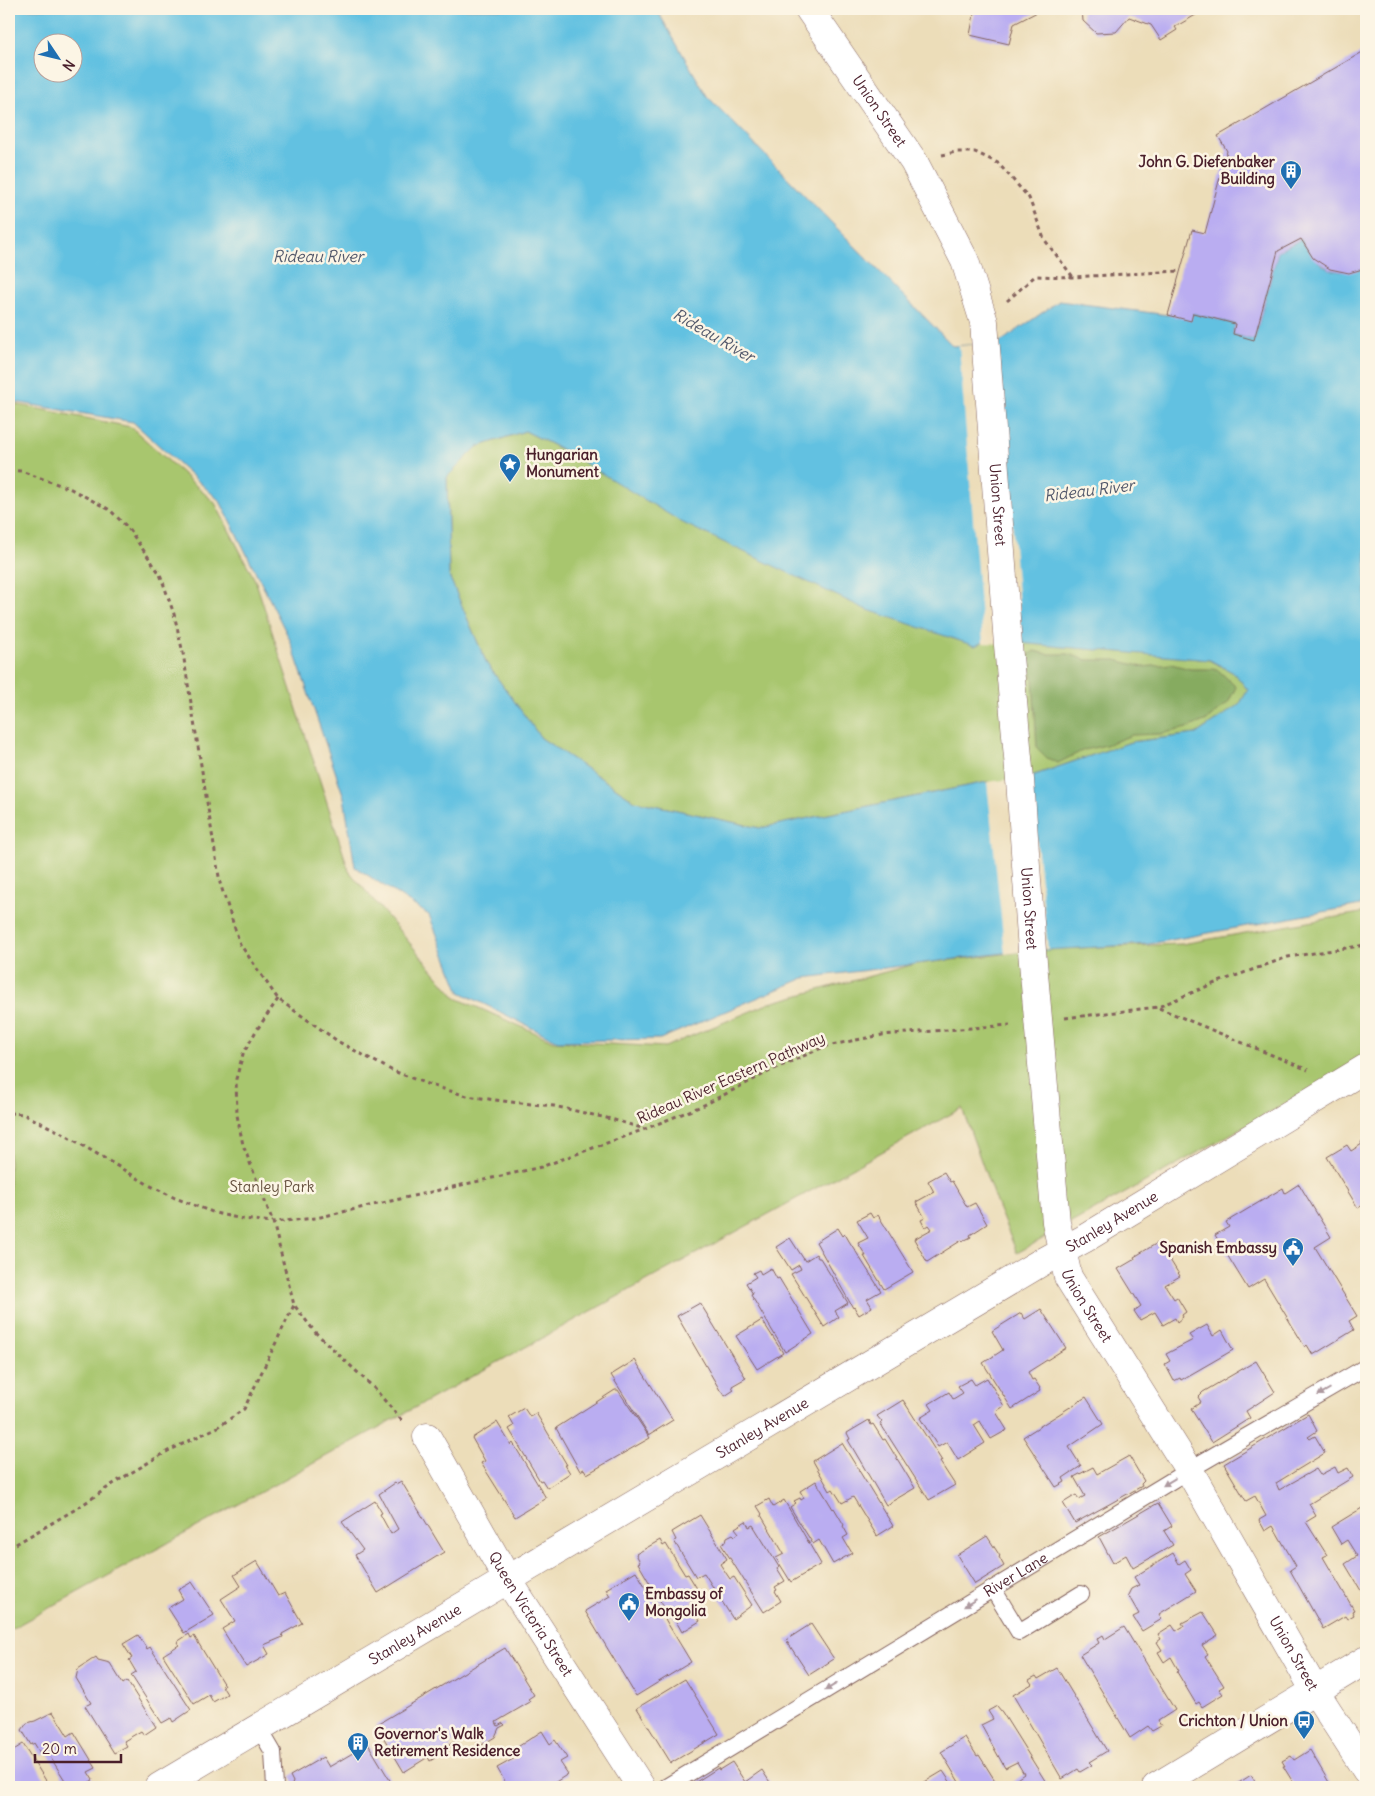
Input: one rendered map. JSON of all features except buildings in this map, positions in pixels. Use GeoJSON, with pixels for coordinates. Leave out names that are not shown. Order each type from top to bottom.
{"type":"FeatureCollection","features":[{"type":"Feature","properties":{"kind":"street","name":"Union Street"},"geometry":{"type":"LineString","coordinates":[[809,9],[914,162],[965,261],[985,331],[1038,1021],[1056,1222],[1068,1276],[1189,1470],[1315,1691],[1366,1770]]}},
{"type":"Feature","properties":{"kind":"street","name":"Stanley Avenue"},"geometry":{"type":"LineString","coordinates":[[159,1787],[1365,1070]]}},
{"type":"Feature","properties":{"kind":"street","name":"Queen Victoria Street"},"geometry":{"type":"LineString","coordinates":[[427,1437],[508,1580],[641,1787]]}},
{"type":"Feature","properties":{"kind":"street"},"geometry":{"type":"LineString","coordinates":[[1156,1787],[1366,1660]]}},
{"type":"Feature","properties":{"kind":"lane","name":"River Lane"},"geometry":{"type":"LineString","coordinates":[[666,1787],[1189,1470],[1366,1367]]}},
{"type":"Feature","properties":{"kind":"lane"},"geometry":{"type":"LineString","coordinates":[[993,1589],[1019,1632],[1081,1594]]}},
{"type":"Feature","properties":{"kind":"lane"},"geometry":{"type":"LineString","coordinates":[[259,1728],[272,1752],[275,1787]]}},
{"type":"Feature","properties":{"kind":"path"},"geometry":{"type":"LineString","coordinates":[[914,162],[956,152],[975,152],[998,163],[1029,198],[1044,238],[1073,277]]}},
{"type":"Feature","properties":{"kind":"path"},"geometry":{"type":"LineString","coordinates":[[985,331],[1036,276],[1073,277],[1180,271]]}},
{"type":"Feature","properties":{"kind":"path"},"geometry":{"type":"LineString","coordinates":[[9,470],[21,471],[71,489],[110,510],[128,528],[160,574],[174,614],[183,653],[220,883],[240,944],[278,999],[338,1042],[392,1070],[427,1084],[466,1096],[554,1106],[645,1129]]}},
{"type":"Feature","properties":{"kind":"path","name":"Rideau River Eastern Pathway"},"geometry":{"type":"LineString","coordinates":[[9,1113],[23,1114],[62,1133],[149,1185],[175,1198],[215,1213],[242,1219],[273,1222],[316,1218],[542,1167],[704,1106],[774,1069],[826,1046],[882,1036],[1158,1008],[1210,985],[1288,957],[1366,945]]}},
{"type":"Feature","properties":{"kind":"path"},"geometry":{"type":"LineString","coordinates":[[278,999],[243,1054],[236,1079],[237,1115],[243,1145],[273,1222],[294,1305],[316,1332],[374,1388],[412,1432],[427,1437]]}},
{"type":"Feature","properties":{"kind":"path"},"geometry":{"type":"LineString","coordinates":[[1158,1008],[1340,1084]]}},
{"type":"Feature","properties":{"kind":"path"},"geometry":{"type":"LineString","coordinates":[[9,1548],[76,1509],[119,1480],[168,1451],[218,1427],[244,1409],[294,1305]]}},
{"type":"Feature","properties":{"kind":"green space","name":"Stanley Park"},"geometry":{"type":"Polygon","coordinates":[[[9,403],[131,427],[215,503],[256,582],[349,871],[456,998],[554,1041],[665,1047],[770,1003],[915,964],[1048,949],[1182,944],[1366,912],[1366,1059],[1017,1253],[997,1205],[962,1108],[9,1630],[9,403]]]}},
{"type":"Feature","properties":{"kind":"green space"},"geometry":{"type":"Polygon","coordinates":[[[525,431],[565,451],[985,641],[1035,643],[1210,660],[1234,673],[1248,690],[1239,705],[1196,734],[1131,742],[1020,780],[997,783],[987,782],[760,828],[635,801],[541,738],[487,664],[449,576],[447,477],[477,447],[525,431]]]}},
{"type":"Feature","properties":{"kind":"green space"},"geometry":{"type":"Polygon","coordinates":[[[1034,651],[1047,654],[1068,654],[1087,660],[1116,660],[1143,667],[1171,664],[1190,669],[1217,669],[1236,687],[1228,703],[1207,720],[1187,728],[1160,734],[1132,735],[1106,745],[1084,750],[1058,763],[1047,758],[1037,748],[1033,677],[1028,664],[1029,655],[1034,651]]]}},
{"type":"Feature","properties":{"kind":"water","name":"Rideau River"},"geometry":{"type":"Polygon","coordinates":[[[9,9],[658,9],[707,96],[953,346],[999,343],[1059,301],[1168,315],[1193,313],[1235,324],[1233,334],[1254,340],[1278,251],[1301,239],[1314,257],[1328,268],[1354,271],[1366,268],[1366,904],[1149,944],[1012,952],[804,978],[660,1039],[558,1041],[460,992],[429,915],[355,867],[344,797],[290,640],[220,501],[133,422],[9,401],[9,9]],[[525,431],[477,447],[447,477],[449,576],[487,664],[541,738],[635,801],[760,828],[987,782],[997,783],[1020,780],[1131,742],[1196,734],[1239,705],[1248,690],[1234,673],[1210,660],[1007,642],[985,641],[975,646],[865,609],[683,523],[565,451],[525,431]]]}},
{"type":"Feature","properties":{"kind":"pier"},"geometry":{"type":"Polygon","coordinates":[[[998,342],[1022,645],[983,643],[959,346],[998,342]]]}},
{"type":"Feature","properties":{"kind":"pier"},"geometry":{"type":"Polygon","coordinates":[[[1030,777],[1048,949],[1005,954],[987,782],[1030,777]]]}},
{"type":"Feature","properties":{"kind":"place","name":"John G. Diefenbaker Building"},"geometry":{"type":"Point","coordinates":[1291,190]}},
{"type":"Feature","properties":{"kind":"place","name":"Hungarian Monument"},"geometry":{"type":"Point","coordinates":[510,483]}},
{"type":"Feature","properties":{"kind":"place","name":"Spanish Embassy"},"geometry":{"type":"Point","coordinates":[1293,1267]}},
{"type":"Feature","properties":{"kind":"place","name":"Embassy of Mongolia"},"geometry":{"type":"Point","coordinates":[629,1622]}},
{"type":"Feature","properties":{"kind":"place","name":"Crichton / Union"},"geometry":{"type":"Point","coordinates":[1304,1740]}},
{"type":"Feature","properties":{"kind":"place","name":"Governor's Walk Retirement Residence"},"geometry":{"type":"Point","coordinates":[358,1762]}}]}
